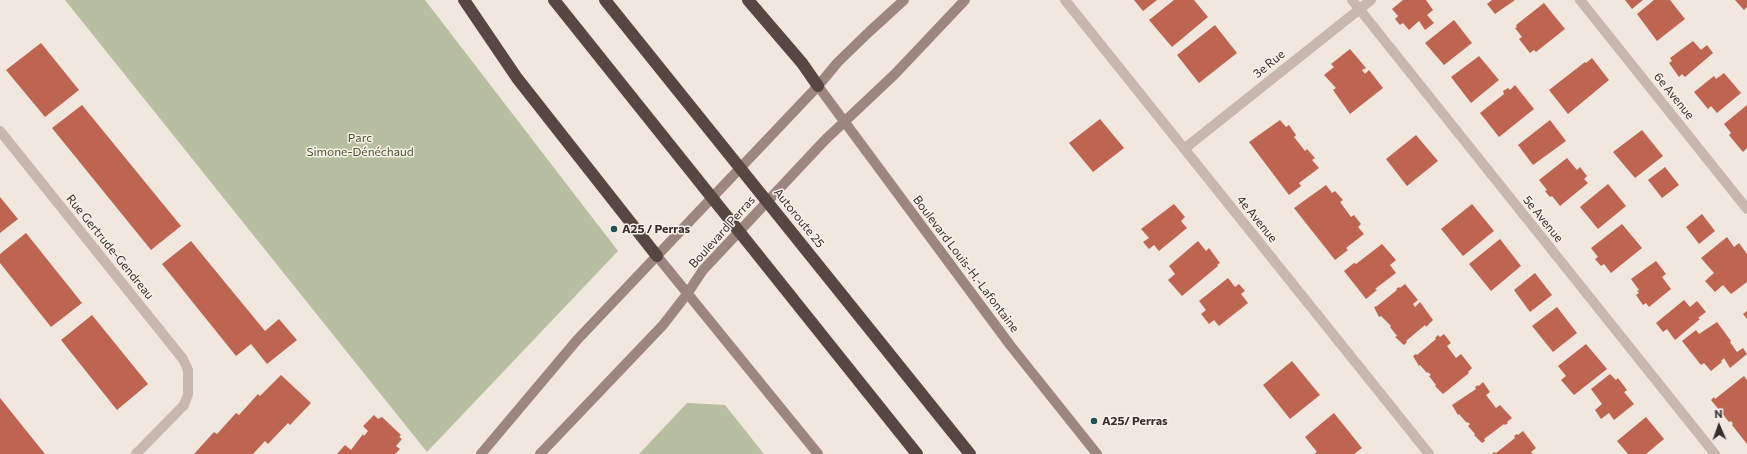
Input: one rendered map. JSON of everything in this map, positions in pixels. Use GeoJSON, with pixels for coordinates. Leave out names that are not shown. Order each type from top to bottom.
{"type":"FeatureCollection","features":[{"type":"Feature","properties":{"kind":"highway"},"geometry":{"type":"LineString","coordinates":[[464,0],[517,78],[657,256]]}},
{"type":"Feature","properties":{"kind":"highway"},"geometry":{"type":"LineString","coordinates":[[554,0],[917,454]]}},
{"type":"Feature","properties":{"kind":"highway","name":"Autoroute 25"},"geometry":{"type":"LineString","coordinates":[[605,0],[970,454]]}},
{"type":"Feature","properties":{"kind":"highway"},"geometry":{"type":"LineString","coordinates":[[748,0],[802,63],[818,86]]}},
{"type":"Feature","properties":{"kind":"main road"},"geometry":{"type":"LineString","coordinates":[[481,454],[577,340],[802,103],[853,47],[904,0]]}},
{"type":"Feature","properties":{"kind":"main road","name":"Boulevard Perras"},"geometry":{"type":"LineString","coordinates":[[540,454],[663,325],[703,270],[825,140],[895,74],[965,0]]}},
{"type":"Feature","properties":{"kind":"main road","name":"Boulevard Louis-H.-Lafontaine"},"geometry":{"type":"LineString","coordinates":[[818,86],[1002,333],[1097,454]]}},
{"type":"Feature","properties":{"kind":"main road"},"geometry":{"type":"LineString","coordinates":[[657,256],[818,454]]}},
{"type":"Feature","properties":{"kind":"street","name":"4e Avenue"},"geometry":{"type":"LineString","coordinates":[[1065,0],[1429,454]]}},
{"type":"Feature","properties":{"kind":"street","name":"5e Avenue"},"geometry":{"type":"LineString","coordinates":[[1352,0],[1715,454]]}},
{"type":"Feature","properties":{"kind":"street","name":"3e Rue"},"geometry":{"type":"LineString","coordinates":[[1184,149],[1371,0]]}},
{"type":"Feature","properties":{"kind":"street","name":"6e Avenue"},"geometry":{"type":"LineString","coordinates":[[1580,0],[1747,209]]}},
{"type":"Feature","properties":{"kind":"street","name":"Rue Gertrude-Gendreau"},"geometry":{"type":"LineString","coordinates":[[0,131],[183,359],[188,370],[188,394],[184,405],[136,454]]}},
{"type":"Feature","properties":{"kind":"green space","name":"Parc Simone-Dénéchaud"},"geometry":{"type":"Polygon","coordinates":[[[65,0],[425,0],[618,251],[427,452],[65,0]]]}},
{"type":"Feature","properties":{"kind":"green space"},"geometry":{"type":"Polygon","coordinates":[[[687,403],[725,405],[764,454],[639,454],[687,403]]]}},
{"type":"Feature","properties":{"kind":"building"},"geometry":{"type":"Polygon","coordinates":[[[1134,0],[1157,0],[1143,11],[1134,0]]]}},
{"type":"Feature","properties":{"kind":"building"},"geometry":{"type":"Polygon","coordinates":[[[1174,0],[1194,0],[1208,17],[1172,47],[1149,20],[1174,0]]]}},
{"type":"Feature","properties":{"kind":"building"},"geometry":{"type":"Polygon","coordinates":[[[1403,0],[1426,0],[1433,10],[1427,15],[1434,23],[1425,30],[1419,21],[1409,30],[1403,23],[1400,25],[1395,19],[1398,16],[1392,9],[1403,0]]]}},
{"type":"Feature","properties":{"kind":"building"},"geometry":{"type":"Polygon","coordinates":[[[1492,0],[1515,0],[1495,14],[1487,4],[1492,0]]]}},
{"type":"Feature","properties":{"kind":"building"},"geometry":{"type":"Polygon","coordinates":[[[1625,0],[1643,0],[1632,9],[1625,0]]]}},
{"type":"Feature","properties":{"kind":"building"},"geometry":{"type":"Polygon","coordinates":[[[1654,0],[1670,0],[1685,19],[1657,41],[1637,14],[1654,0]]]}},
{"type":"Feature","properties":{"kind":"building"},"geometry":{"type":"Polygon","coordinates":[[[1735,0],[1747,0],[1747,7],[1744,10],[1735,0]]]}},
{"type":"Feature","properties":{"kind":"building"},"geometry":{"type":"Polygon","coordinates":[[[1544,3],[1565,29],[1536,52],[1534,50],[1530,53],[1519,39],[1522,37],[1515,28],[1517,27],[1516,25],[1544,3]]]}},
{"type":"Feature","properties":{"kind":"building"},"geometry":{"type":"Polygon","coordinates":[[[1454,20],[1472,43],[1444,65],[1425,43],[1454,20]]]}},
{"type":"Feature","properties":{"kind":"building"},"geometry":{"type":"Polygon","coordinates":[[[1215,25],[1237,53],[1199,83],[1177,55],[1215,25]]]}},
{"type":"Feature","properties":{"kind":"building"},"geometry":{"type":"Polygon","coordinates":[[[1693,41],[1701,50],[1707,45],[1713,53],[1685,77],[1682,74],[1679,77],[1669,63],[1672,61],[1670,58],[1693,41]]]}},
{"type":"Feature","properties":{"kind":"building"},"geometry":{"type":"Polygon","coordinates":[[[41,43],[79,90],[45,117],[6,70],[41,43]]]}},
{"type":"Feature","properties":{"kind":"building"},"geometry":{"type":"Polygon","coordinates":[[[1350,49],[1366,68],[1362,70],[1365,74],[1369,70],[1383,88],[1350,114],[1333,90],[1336,88],[1324,75],[1334,67],[1331,64],[1350,49]]]}},
{"type":"Feature","properties":{"kind":"building"},"geometry":{"type":"Polygon","coordinates":[[[1479,56],[1499,80],[1471,103],[1451,77],[1479,56]]]}},
{"type":"Feature","properties":{"kind":"building"},"geometry":{"type":"Polygon","coordinates":[[[1592,58],[1609,80],[1568,114],[1549,90],[1592,58]]]}},
{"type":"Feature","properties":{"kind":"building"},"geometry":{"type":"Polygon","coordinates":[[[1724,73],[1741,93],[1717,113],[1711,106],[1708,109],[1694,92],[1714,76],[1716,79],[1724,73]]]}},
{"type":"Feature","properties":{"kind":"building"},"geometry":{"type":"Polygon","coordinates":[[[1515,85],[1534,109],[1499,137],[1480,113],[1504,94],[1503,91],[1508,88],[1510,90],[1515,85]]]}},
{"type":"Feature","properties":{"kind":"building"},"geometry":{"type":"Polygon","coordinates":[[[82,105],[181,226],[151,250],[52,128],[82,105]]]}},
{"type":"Feature","properties":{"kind":"building"},"geometry":{"type":"Polygon","coordinates":[[[1747,105],[1747,148],[1743,152],[1729,135],[1731,133],[1724,124],[1747,105]]]}},
{"type":"Feature","properties":{"kind":"building"},"geometry":{"type":"Polygon","coordinates":[[[1100,119],[1124,148],[1093,172],[1069,143],[1100,119]]]}},
{"type":"Feature","properties":{"kind":"building"},"geometry":{"type":"Polygon","coordinates":[[[1280,120],[1286,127],[1289,125],[1296,135],[1294,137],[1305,151],[1307,149],[1315,158],[1312,160],[1319,168],[1299,183],[1301,186],[1289,195],[1249,142],[1280,120]]]}},
{"type":"Feature","properties":{"kind":"building"},"geometry":{"type":"Polygon","coordinates":[[[1550,120],[1566,141],[1533,165],[1518,145],[1550,120]]]}},
{"type":"Feature","properties":{"kind":"building"},"geometry":{"type":"Polygon","coordinates":[[[1642,130],[1663,156],[1635,178],[1613,152],[1642,130]]]}},
{"type":"Feature","properties":{"kind":"building"},"geometry":{"type":"Polygon","coordinates":[[[1416,135],[1438,161],[1407,186],[1386,159],[1416,135]]]}},
{"type":"Feature","properties":{"kind":"building"},"geometry":{"type":"Polygon","coordinates":[[[1567,158],[1577,170],[1580,167],[1587,176],[1584,179],[1588,183],[1560,206],[1552,196],[1550,197],[1545,191],[1547,190],[1539,180],[1567,158]]]}},
{"type":"Feature","properties":{"kind":"building"},"geometry":{"type":"Polygon","coordinates":[[[1665,167],[1679,185],[1662,198],[1648,180],[1665,167]]]}},
{"type":"Feature","properties":{"kind":"building"},"geometry":{"type":"Polygon","coordinates":[[[1608,184],[1626,206],[1598,229],[1580,207],[1608,184]]]}},
{"type":"Feature","properties":{"kind":"building"},"geometry":{"type":"Polygon","coordinates":[[[1326,185],[1332,193],[1335,191],[1343,200],[1340,202],[1351,217],[1354,215],[1361,224],[1358,227],[1364,234],[1346,248],[1348,250],[1335,260],[1294,208],[1326,185]]]}},
{"type":"Feature","properties":{"kind":"building"},"geometry":{"type":"Polygon","coordinates":[[[0,197],[18,219],[0,233],[0,197]]]}},
{"type":"Feature","properties":{"kind":"building"},"geometry":{"type":"Polygon","coordinates":[[[1174,204],[1185,217],[1181,221],[1187,228],[1159,251],[1154,245],[1149,249],[1143,242],[1149,238],[1141,229],[1174,204]]]}},
{"type":"Feature","properties":{"kind":"building"},"geometry":{"type":"Polygon","coordinates":[[[1472,204],[1494,231],[1463,256],[1441,229],[1472,204]]]}},
{"type":"Feature","properties":{"kind":"building"},"geometry":{"type":"Polygon","coordinates":[[[1702,214],[1715,231],[1699,244],[1686,227],[1702,214]]]}},
{"type":"Feature","properties":{"kind":"building"},"geometry":{"type":"Polygon","coordinates":[[[1622,224],[1642,248],[1611,273],[1604,264],[1601,266],[1595,259],[1598,257],[1591,248],[1622,224]]]}},
{"type":"Feature","properties":{"kind":"building"},"geometry":{"type":"Polygon","coordinates":[[[26,233],[82,303],[51,327],[0,263],[0,254],[26,233]]]}},
{"type":"Feature","properties":{"kind":"building"},"geometry":{"type":"Polygon","coordinates":[[[1727,237],[1734,247],[1739,243],[1747,254],[1747,282],[1731,294],[1723,285],[1715,292],[1705,281],[1714,273],[1701,258],[1727,237]]]}},
{"type":"Feature","properties":{"kind":"building"},"geometry":{"type":"Polygon","coordinates":[[[1500,239],[1521,266],[1491,291],[1469,264],[1500,239]]]}},
{"type":"Feature","properties":{"kind":"building"},"geometry":{"type":"Polygon","coordinates":[[[191,241],[265,331],[279,319],[297,340],[267,364],[251,344],[236,356],[162,264],[191,241]]]}},
{"type":"Feature","properties":{"kind":"building"},"geometry":{"type":"Polygon","coordinates":[[[1198,241],[1206,251],[1209,248],[1220,263],[1182,296],[1168,280],[1175,274],[1169,266],[1198,241]]]}},
{"type":"Feature","properties":{"kind":"building"},"geometry":{"type":"Polygon","coordinates":[[[1382,244],[1396,260],[1390,265],[1396,273],[1375,289],[1377,290],[1366,299],[1344,271],[1354,263],[1356,264],[1382,244]]]}},
{"type":"Feature","properties":{"kind":"building"},"geometry":{"type":"Polygon","coordinates":[[[1656,261],[1666,274],[1662,277],[1671,289],[1649,307],[1646,303],[1643,305],[1636,295],[1639,293],[1637,291],[1639,290],[1631,279],[1656,261]]]}},
{"type":"Feature","properties":{"kind":"building"},"geometry":{"type":"Polygon","coordinates":[[[1535,273],[1552,295],[1530,312],[1514,290],[1535,273]]]}},
{"type":"Feature","properties":{"kind":"building"},"geometry":{"type":"Polygon","coordinates":[[[1228,278],[1235,287],[1239,284],[1245,291],[1241,294],[1248,303],[1219,326],[1214,320],[1209,324],[1201,314],[1206,310],[1199,301],[1228,278]]]}},
{"type":"Feature","properties":{"kind":"building"},"geometry":{"type":"Polygon","coordinates":[[[1405,284],[1418,300],[1413,304],[1415,307],[1420,302],[1433,320],[1426,327],[1425,325],[1406,341],[1407,342],[1404,345],[1395,337],[1397,336],[1390,327],[1391,326],[1381,316],[1379,317],[1374,307],[1397,290],[1396,289],[1405,284]]]}},
{"type":"Feature","properties":{"kind":"building"},"geometry":{"type":"Polygon","coordinates":[[[1684,300],[1690,307],[1697,301],[1706,312],[1675,340],[1667,329],[1663,332],[1656,323],[1684,300]]]}},
{"type":"Feature","properties":{"kind":"building"},"geometry":{"type":"Polygon","coordinates":[[[1557,307],[1577,333],[1553,352],[1532,326],[1557,307]]]}},
{"type":"Feature","properties":{"kind":"building"},"geometry":{"type":"Polygon","coordinates":[[[1747,311],[1747,319],[1743,314],[1747,311]]]}},
{"type":"Feature","properties":{"kind":"building"},"geometry":{"type":"Polygon","coordinates":[[[92,315],[148,384],[117,410],[61,340],[92,315]]]}},
{"type":"Feature","properties":{"kind":"building"},"geometry":{"type":"Polygon","coordinates":[[[1717,322],[1737,352],[1743,348],[1747,354],[1730,368],[1724,358],[1721,361],[1722,362],[1711,371],[1704,363],[1701,365],[1682,341],[1696,330],[1699,334],[1717,322]]]}},
{"type":"Feature","properties":{"kind":"building"},"geometry":{"type":"Polygon","coordinates":[[[1444,334],[1451,343],[1447,346],[1456,358],[1461,354],[1472,368],[1468,372],[1469,373],[1443,394],[1435,386],[1436,385],[1429,376],[1431,375],[1428,372],[1427,373],[1420,365],[1419,366],[1413,356],[1416,354],[1417,355],[1436,339],[1435,338],[1438,335],[1440,337],[1444,334]]]}},
{"type":"Feature","properties":{"kind":"building"},"geometry":{"type":"Polygon","coordinates":[[[1586,344],[1607,369],[1574,395],[1561,380],[1566,376],[1558,366],[1586,344]]]}},
{"type":"Feature","properties":{"kind":"building"},"geometry":{"type":"Polygon","coordinates":[[[1292,361],[1320,395],[1290,419],[1263,385],[1292,361]]]}},
{"type":"Feature","properties":{"kind":"building"},"geometry":{"type":"Polygon","coordinates":[[[1610,374],[1616,380],[1618,378],[1627,390],[1624,392],[1634,404],[1614,420],[1609,413],[1601,419],[1595,410],[1602,404],[1591,389],[1610,374]]]}},
{"type":"Feature","properties":{"kind":"building"},"geometry":{"type":"Polygon","coordinates":[[[281,375],[311,403],[290,425],[288,423],[268,444],[265,441],[253,454],[194,454],[214,432],[217,434],[236,413],[239,415],[258,394],[260,396],[281,375]]]}},
{"type":"Feature","properties":{"kind":"building"},"geometry":{"type":"Polygon","coordinates":[[[1744,376],[1747,380],[1747,444],[1732,425],[1733,424],[1731,421],[1729,422],[1711,400],[1714,397],[1715,399],[1744,376]]]}},
{"type":"Feature","properties":{"kind":"building"},"geometry":{"type":"Polygon","coordinates":[[[1483,382],[1490,392],[1486,395],[1496,408],[1500,405],[1512,418],[1507,422],[1508,423],[1505,425],[1504,424],[1484,439],[1485,441],[1482,443],[1468,426],[1470,424],[1466,422],[1459,414],[1458,415],[1452,405],[1476,389],[1475,387],[1478,385],[1479,386],[1483,382]]]}},
{"type":"Feature","properties":{"kind":"building"},"geometry":{"type":"Polygon","coordinates":[[[0,398],[45,454],[0,454],[0,398]]]}},
{"type":"Feature","properties":{"kind":"building"},"geometry":{"type":"Polygon","coordinates":[[[1334,413],[1362,448],[1354,454],[1314,454],[1317,452],[1305,437],[1334,413]]]}},
{"type":"Feature","properties":{"kind":"building"},"geometry":{"type":"Polygon","coordinates":[[[374,415],[378,419],[382,417],[401,435],[399,437],[402,439],[396,446],[400,449],[395,454],[337,454],[345,445],[351,450],[363,434],[364,436],[368,431],[363,426],[374,415]]]}},
{"type":"Feature","properties":{"kind":"building"},"geometry":{"type":"Polygon","coordinates":[[[1646,417],[1664,439],[1646,454],[1628,454],[1617,441],[1646,417]]]}},
{"type":"Feature","properties":{"kind":"building"},"geometry":{"type":"Polygon","coordinates":[[[1523,431],[1536,448],[1531,452],[1533,454],[1492,454],[1494,452],[1496,453],[1515,438],[1514,436],[1523,431]]]}},
{"type":"Feature","properties":{"kind":"place","name":"A25 / Perras"},"geometry":{"type":"Point","coordinates":[614,229]}},
{"type":"Feature","properties":{"kind":"place","name":"A25/ Perras"},"geometry":{"type":"Point","coordinates":[1094,421]}}]}
